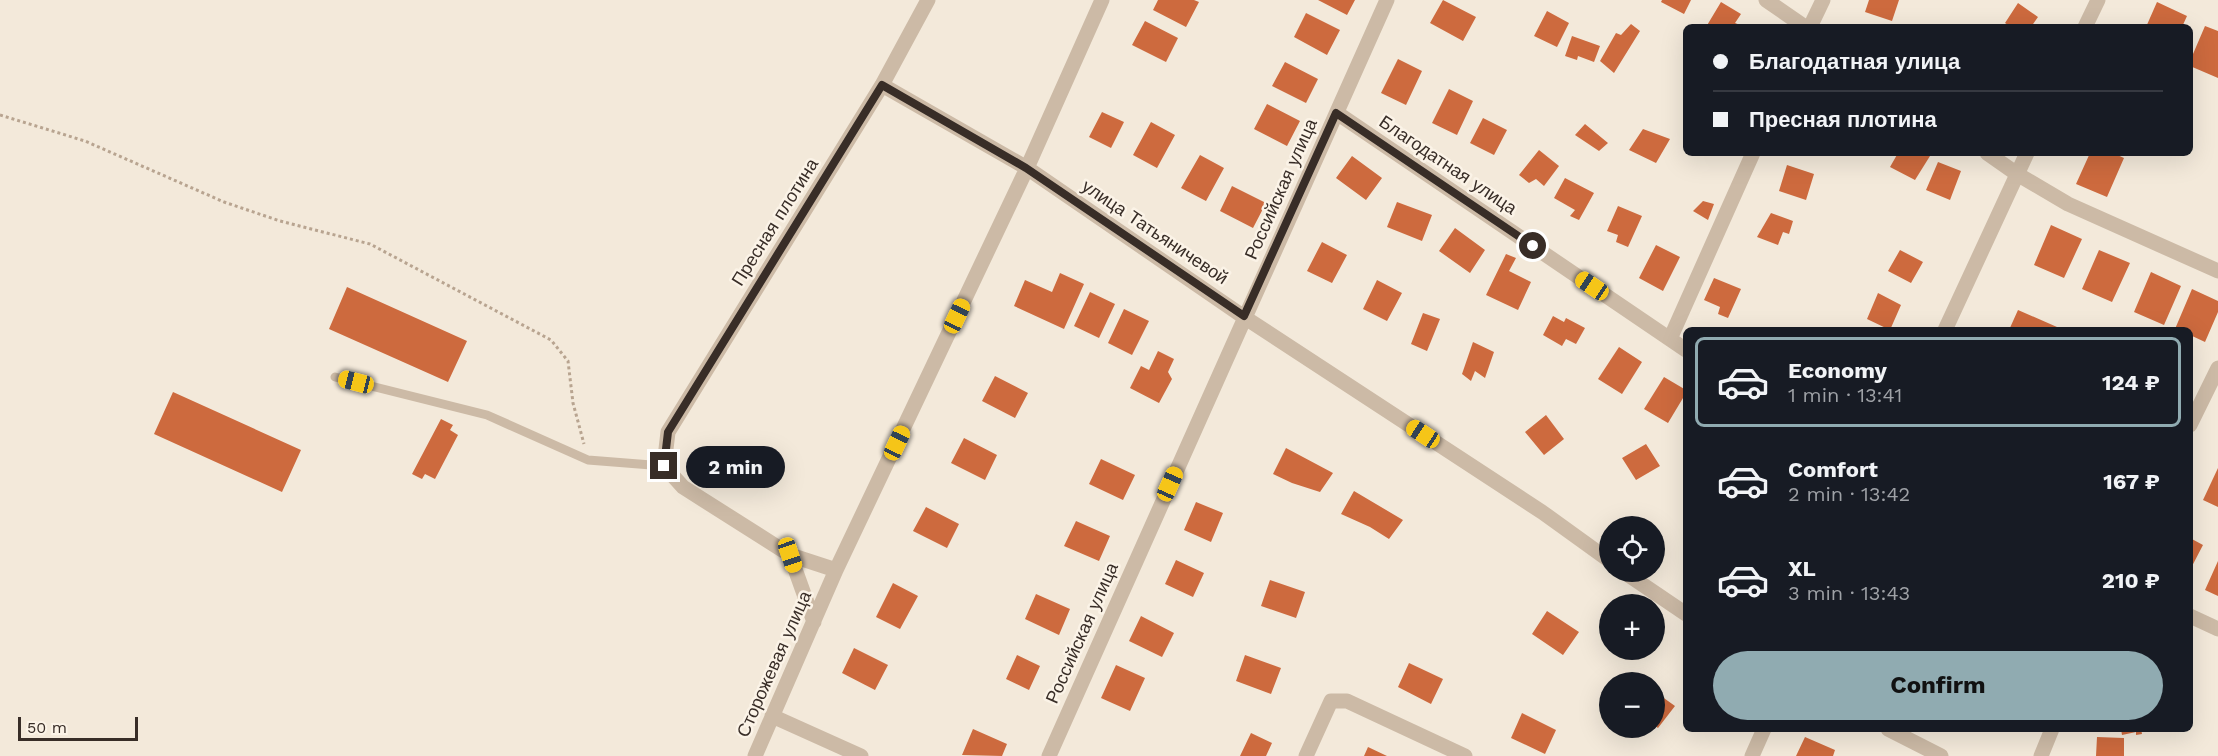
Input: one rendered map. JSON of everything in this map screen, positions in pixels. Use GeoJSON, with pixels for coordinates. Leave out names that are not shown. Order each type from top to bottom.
{"type":"FeatureCollection","features":[{"type":"Feature","properties":{"kind":"street","name":"Пресная плотина"},"geometry":{"type":"LineString","coordinates":[[664,466],[668,432],[882,85],[928,0]]}},
{"type":"Feature","properties":{"kind":"street","name":"Сторожевая улица"},"geometry":{"type":"LineString","coordinates":[[755,756],[837,570],[1026,168],[1101,0]]}},
{"type":"Feature","properties":{"kind":"street","name":"Российская улица"},"geometry":{"type":"LineString","coordinates":[[1049,756],[1387,0]]}},
{"type":"Feature","properties":{"kind":"street"},"geometry":{"type":"LineString","coordinates":[[1766,0],[1801,24]]}},
{"type":"Feature","properties":{"kind":"street"},"geometry":{"type":"LineString","coordinates":[[1811,24],[1823,0]]}},
{"type":"Feature","properties":{"kind":"street"},"geometry":{"type":"LineString","coordinates":[[2086,24],[2098,0]]}},
{"type":"Feature","properties":{"kind":"street","name":"улица Татьяничевой"},"geometry":{"type":"LineString","coordinates":[[882,85],[1026,168],[1244,316],[1542,512],[1599,553]]}},
{"type":"Feature","properties":{"kind":"street","name":"Благодатная улица"},"geometry":{"type":"LineString","coordinates":[[1336,113],[1683,348]]}},
{"type":"Feature","properties":{"kind":"street"},"geometry":{"type":"LineString","coordinates":[[1670,339],[1752,156]]}},
{"type":"Feature","properties":{"kind":"street"},"geometry":{"type":"LineString","coordinates":[[1991,156],[2068,204],[2218,271]]}},
{"type":"Feature","properties":{"kind":"street"},"geometry":{"type":"LineString","coordinates":[[1946,327],[2026,156]]}},
{"type":"Feature","properties":{"kind":"street"},"geometry":{"type":"LineString","coordinates":[[2193,419],[2218,368]]}},
{"type":"Feature","properties":{"kind":"street"},"geometry":{"type":"LineString","coordinates":[[664,466],[683,487],[790,555],[837,570]]}},
{"type":"Feature","properties":{"kind":"street"},"geometry":{"type":"LineString","coordinates":[[790,555],[814,622]]}},
{"type":"Feature","properties":{"kind":"street"},"geometry":{"type":"LineString","coordinates":[[1639,582],[1683,612]]}},
{"type":"Feature","properties":{"kind":"street"},"geometry":{"type":"LineString","coordinates":[[2193,617],[2218,629]]}},
{"type":"Feature","properties":{"kind":"street"},"geometry":{"type":"LineString","coordinates":[[1306,756],[1331,701],[1347,701],[1465,756]]}},
{"type":"Feature","properties":{"kind":"street"},"geometry":{"type":"LineString","coordinates":[[772,716],[861,756]]}},
{"type":"Feature","properties":{"kind":"street"},"geometry":{"type":"LineString","coordinates":[[1752,756],[1763,732]]}},
{"type":"Feature","properties":{"kind":"street"},"geometry":{"type":"LineString","coordinates":[[1894,732],[1941,756]]}},
{"type":"Feature","properties":{"kind":"street"},"geometry":{"type":"LineString","coordinates":[[2041,756],[2051,732]]}},
{"type":"Feature","properties":{"kind":"lane"},"geometry":{"type":"LineString","coordinates":[[335,377],[487,415],[588,460],[664,466]]}},
{"type":"Feature","properties":{"kind":"path"},"geometry":{"type":"LineString","coordinates":[[0,115],[85,141],[224,202],[280,221],[370,244],[551,340],[568,361],[573,403],[588,460]]}},
{"type":"Feature","properties":{"kind":"building"},"geometry":{"type":"Polygon","coordinates":[[[1158,0],[1199,2],[1186,27],[1153,10],[1158,0]]]}},
{"type":"Feature","properties":{"kind":"building"},"geometry":{"type":"Polygon","coordinates":[[[1318,0],[1355,0],[1347,15],[1318,0]]]}},
{"type":"Feature","properties":{"kind":"building"},"geometry":{"type":"Polygon","coordinates":[[[1443,0],[1476,17],[1463,41],[1430,23],[1443,0]]]}},
{"type":"Feature","properties":{"kind":"building"},"geometry":{"type":"Polygon","coordinates":[[[1662,0],[1691,0],[1684,14],[1661,2],[1662,0]]]}},
{"type":"Feature","properties":{"kind":"building"},"geometry":{"type":"Polygon","coordinates":[[[1869,0],[1899,0],[1892,21],[1865,12],[1869,0]]]}},
{"type":"Feature","properties":{"kind":"building"},"geometry":{"type":"Polygon","coordinates":[[[1721,2],[1741,14],[1735,23],[1738,24],[1708,24],[1721,2]]]}},
{"type":"Feature","properties":{"kind":"building"},"geometry":{"type":"Polygon","coordinates":[[[2157,2],[2187,16],[2183,24],[2147,24],[2157,2]]]}},
{"type":"Feature","properties":{"kind":"building"},"geometry":{"type":"Polygon","coordinates":[[[2018,3],[2038,17],[2033,24],[2005,23],[2018,3]]]}},
{"type":"Feature","properties":{"kind":"building"},"geometry":{"type":"Polygon","coordinates":[[[1547,11],[1569,23],[1557,47],[1534,36],[1547,11]]]}},
{"type":"Feature","properties":{"kind":"building"},"geometry":{"type":"Polygon","coordinates":[[[1306,13],[1340,30],[1327,55],[1294,37],[1306,13]]]}},
{"type":"Feature","properties":{"kind":"building"},"geometry":{"type":"Polygon","coordinates":[[[1145,21],[1178,38],[1166,62],[1132,45],[1145,21]]]}},
{"type":"Feature","properties":{"kind":"building"},"geometry":{"type":"Polygon","coordinates":[[[1631,24],[1640,31],[1614,73],[1600,61],[1616,33],[1621,35],[1631,24]]]}},
{"type":"Feature","properties":{"kind":"building"},"geometry":{"type":"Polygon","coordinates":[[[2205,26],[2218,31],[2218,78],[2193,67],[2193,54],[2205,26]]]}},
{"type":"Feature","properties":{"kind":"building"},"geometry":{"type":"Polygon","coordinates":[[[1572,36],[1600,46],[1594,62],[1578,56],[1577,60],[1565,56],[1572,36]]]}},
{"type":"Feature","properties":{"kind":"building"},"geometry":{"type":"Polygon","coordinates":[[[1398,59],[1422,71],[1406,105],[1381,93],[1398,59]]]}},
{"type":"Feature","properties":{"kind":"building"},"geometry":{"type":"Polygon","coordinates":[[[1285,62],[1318,79],[1306,103],[1272,86],[1285,62]]]}},
{"type":"Feature","properties":{"kind":"building"},"geometry":{"type":"Polygon","coordinates":[[[1449,89],[1473,101],[1457,135],[1432,123],[1449,89]]]}},
{"type":"Feature","properties":{"kind":"building"},"geometry":{"type":"Polygon","coordinates":[[[1267,104],[1300,121],[1287,146],[1254,129],[1267,104]]]}},
{"type":"Feature","properties":{"kind":"building"},"geometry":{"type":"Polygon","coordinates":[[[1102,112],[1124,122],[1111,148],[1089,137],[1102,112]]]}},
{"type":"Feature","properties":{"kind":"building"},"geometry":{"type":"Polygon","coordinates":[[[1483,118],[1507,130],[1494,155],[1470,143],[1483,118]]]}},
{"type":"Feature","properties":{"kind":"building"},"geometry":{"type":"Polygon","coordinates":[[[1151,122],[1175,135],[1157,168],[1133,155],[1151,122]]]}},
{"type":"Feature","properties":{"kind":"building"},"geometry":{"type":"Polygon","coordinates":[[[1585,124],[1608,143],[1599,151],[1575,135],[1585,124]]]}},
{"type":"Feature","properties":{"kind":"building"},"geometry":{"type":"Polygon","coordinates":[[[1643,129],[1670,139],[1656,163],[1629,150],[1643,129]]]}},
{"type":"Feature","properties":{"kind":"building"},"geometry":{"type":"Polygon","coordinates":[[[1539,150],[1559,166],[1544,186],[1536,179],[1529,183],[1519,175],[1539,150]]]}},
{"type":"Feature","properties":{"kind":"building"},"geometry":{"type":"Polygon","coordinates":[[[1200,155],[1224,168],[1206,201],[1181,188],[1200,155]]]}},
{"type":"Feature","properties":{"kind":"building"},"geometry":{"type":"Polygon","coordinates":[[[1352,156],[1382,178],[1366,200],[1336,178],[1352,156]]]}},
{"type":"Feature","properties":{"kind":"building"},"geometry":{"type":"Polygon","coordinates":[[[1896,156],[1930,156],[1915,180],[1890,167],[1896,156]]]}},
{"type":"Feature","properties":{"kind":"building"},"geometry":{"type":"Polygon","coordinates":[[[2089,156],[2124,158],[2107,197],[2076,184],[2089,156]]]}},
{"type":"Feature","properties":{"kind":"building"},"geometry":{"type":"Polygon","coordinates":[[[1938,162],[1961,171],[1950,200],[1926,190],[1938,162]]]}},
{"type":"Feature","properties":{"kind":"building"},"geometry":{"type":"Polygon","coordinates":[[[1787,165],[1814,174],[1806,200],[1779,191],[1787,165]]]}},
{"type":"Feature","properties":{"kind":"building"},"geometry":{"type":"Polygon","coordinates":[[[1565,178],[1594,193],[1579,220],[1570,216],[1575,210],[1554,198],[1565,178]]]}},
{"type":"Feature","properties":{"kind":"building"},"geometry":{"type":"Polygon","coordinates":[[[1232,186],[1266,203],[1253,228],[1220,211],[1232,186]]]}},
{"type":"Feature","properties":{"kind":"building"},"geometry":{"type":"Polygon","coordinates":[[[1703,201],[1714,204],[1708,220],[1693,211],[1703,201]]]}},
{"type":"Feature","properties":{"kind":"building"},"geometry":{"type":"Polygon","coordinates":[[[1397,202],[1432,215],[1422,241],[1387,227],[1397,202]]]}},
{"type":"Feature","properties":{"kind":"building"},"geometry":{"type":"Polygon","coordinates":[[[1618,206],[1642,216],[1628,247],[1616,242],[1618,235],[1607,231],[1618,206]]]}},
{"type":"Feature","properties":{"kind":"building"},"geometry":{"type":"Polygon","coordinates":[[[1771,213],[1793,221],[1789,234],[1783,232],[1778,245],[1757,237],[1771,213]]]}},
{"type":"Feature","properties":{"kind":"building"},"geometry":{"type":"Polygon","coordinates":[[[2051,225],[2082,239],[2064,278],[2034,265],[2051,225]]]}},
{"type":"Feature","properties":{"kind":"building"},"geometry":{"type":"Polygon","coordinates":[[[1455,228],[1485,250],[1470,273],[1439,251],[1455,228]]]}},
{"type":"Feature","properties":{"kind":"building"},"geometry":{"type":"Polygon","coordinates":[[[1322,242],[1347,255],[1332,283],[1307,271],[1322,242]]]}},
{"type":"Feature","properties":{"kind":"building"},"geometry":{"type":"Polygon","coordinates":[[[1656,245],[1680,257],[1663,291],[1639,278],[1656,245]]]}},
{"type":"Feature","properties":{"kind":"building"},"geometry":{"type":"Polygon","coordinates":[[[1900,250],[1923,262],[1911,283],[1888,271],[1900,250]]]}},
{"type":"Feature","properties":{"kind":"building"},"geometry":{"type":"Polygon","coordinates":[[[2099,250],[2130,263],[2112,302],[2082,289],[2099,250]]]}},
{"type":"Feature","properties":{"kind":"building"},"geometry":{"type":"Polygon","coordinates":[[[1506,254],[1516,258],[1509,271],[1531,282],[1518,310],[1486,295],[1506,254]]]}},
{"type":"Feature","properties":{"kind":"building"},"geometry":{"type":"Polygon","coordinates":[[[2151,272],[2181,286],[2164,325],[2134,312],[2151,272]]]}},
{"type":"Feature","properties":{"kind":"building"},"geometry":{"type":"Polygon","coordinates":[[[1060,273],[1084,284],[1064,329],[1014,306],[1025,280],[1052,292],[1060,273]]]}},
{"type":"Feature","properties":{"kind":"building"},"geometry":{"type":"Polygon","coordinates":[[[1714,278],[1741,289],[1728,318],[1718,314],[1720,307],[1704,300],[1714,278]]]}},
{"type":"Feature","properties":{"kind":"building"},"geometry":{"type":"Polygon","coordinates":[[[1377,280],[1402,293],[1387,321],[1363,309],[1377,280]]]}},
{"type":"Feature","properties":{"kind":"building"},"geometry":{"type":"Polygon","coordinates":[[[347,287],[467,341],[448,382],[329,329],[347,287]]]}},
{"type":"Feature","properties":{"kind":"building"},"geometry":{"type":"Polygon","coordinates":[[[2192,289],[2218,301],[2218,312],[2205,342],[2193,336],[2193,327],[2176,327],[2192,289]]]}},
{"type":"Feature","properties":{"kind":"building"},"geometry":{"type":"Polygon","coordinates":[[[1090,292],[1115,304],[1099,338],[1074,326],[1090,292]]]}},
{"type":"Feature","properties":{"kind":"building"},"geometry":{"type":"Polygon","coordinates":[[[1878,293],[1901,305],[1891,327],[1884,327],[1867,319],[1878,293]]]}},
{"type":"Feature","properties":{"kind":"building"},"geometry":{"type":"Polygon","coordinates":[[[1124,309],[1149,321],[1132,355],[1108,343],[1124,309]]]}},
{"type":"Feature","properties":{"kind":"building"},"geometry":{"type":"Polygon","coordinates":[[[2018,310],[2057,327],[2010,327],[2018,310]]]}},
{"type":"Feature","properties":{"kind":"building"},"geometry":{"type":"Polygon","coordinates":[[[1423,313],[1440,319],[1427,351],[1411,344],[1423,313]]]}},
{"type":"Feature","properties":{"kind":"building"},"geometry":{"type":"Polygon","coordinates":[[[1553,316],[1564,322],[1566,318],[1585,328],[1576,344],[1566,339],[1562,346],[1543,335],[1553,316]]]}},
{"type":"Feature","properties":{"kind":"building"},"geometry":{"type":"Polygon","coordinates":[[[1473,342],[1494,352],[1485,378],[1475,371],[1471,381],[1462,374],[1473,342]]]}},
{"type":"Feature","properties":{"kind":"building"},"geometry":{"type":"Polygon","coordinates":[[[1619,347],[1642,362],[1622,394],[1598,379],[1619,347]]]}},
{"type":"Feature","properties":{"kind":"building"},"geometry":{"type":"Polygon","coordinates":[[[1158,351],[1174,359],[1168,372],[1172,379],[1159,403],[1130,388],[1141,366],[1149,370],[1158,351]]]}},
{"type":"Feature","properties":{"kind":"building"},"geometry":{"type":"Polygon","coordinates":[[[995,376],[1028,393],[1015,418],[982,401],[995,376]]]}},
{"type":"Feature","properties":{"kind":"building"},"geometry":{"type":"Polygon","coordinates":[[[1664,377],[1683,388],[1683,398],[1668,423],[1644,409],[1664,377]]]}},
{"type":"Feature","properties":{"kind":"building"},"geometry":{"type":"Polygon","coordinates":[[[173,392],[301,450],[282,492],[154,434],[173,392]]]}},
{"type":"Feature","properties":{"kind":"building"},"geometry":{"type":"Polygon","coordinates":[[[1546,415],[1564,439],[1544,455],[1525,432],[1546,415]]]}},
{"type":"Feature","properties":{"kind":"building"},"geometry":{"type":"Polygon","coordinates":[[[441,419],[453,425],[450,430],[458,435],[435,479],[425,474],[422,479],[412,474],[441,419]]]}},
{"type":"Feature","properties":{"kind":"building"},"geometry":{"type":"Polygon","coordinates":[[[964,438],[997,455],[985,480],[951,463],[964,438]]]}},
{"type":"Feature","properties":{"kind":"building"},"geometry":{"type":"Polygon","coordinates":[[[1646,444],[1660,466],[1636,480],[1622,458],[1646,444]]]}},
{"type":"Feature","properties":{"kind":"building"},"geometry":{"type":"Polygon","coordinates":[[[1286,448],[1333,473],[1320,492],[1273,474],[1286,448]]]}},
{"type":"Feature","properties":{"kind":"building"},"geometry":{"type":"Polygon","coordinates":[[[1101,459],[1135,475],[1123,500],[1089,484],[1101,459]]]}},
{"type":"Feature","properties":{"kind":"building"},"geometry":{"type":"Polygon","coordinates":[[[2218,468],[2218,507],[2203,500],[2218,468]]]}},
{"type":"Feature","properties":{"kind":"building"},"geometry":{"type":"Polygon","coordinates":[[[1354,491],[1403,520],[1389,539],[1370,527],[1341,514],[1354,491]]]}},
{"type":"Feature","properties":{"kind":"building"},"geometry":{"type":"Polygon","coordinates":[[[1196,502],[1223,513],[1211,542],[1184,530],[1196,502]]]}},
{"type":"Feature","properties":{"kind":"building"},"geometry":{"type":"Polygon","coordinates":[[[926,507],[959,524],[947,548],[913,531],[926,507]]]}},
{"type":"Feature","properties":{"kind":"building"},"geometry":{"type":"Polygon","coordinates":[[[1076,521],[1110,536],[1099,561],[1064,546],[1076,521]]]}},
{"type":"Feature","properties":{"kind":"building"},"geometry":{"type":"Polygon","coordinates":[[[2193,540],[2203,545],[2193,564],[2193,540]]]}},
{"type":"Feature","properties":{"kind":"building"},"geometry":{"type":"Polygon","coordinates":[[[1176,560],[1204,573],[1193,597],[1165,584],[1176,560]]]}},
{"type":"Feature","properties":{"kind":"building"},"geometry":{"type":"Polygon","coordinates":[[[2218,561],[2218,596],[2205,590],[2218,561]]]}},
{"type":"Feature","properties":{"kind":"building"},"geometry":{"type":"Polygon","coordinates":[[[1270,580],[1305,592],[1296,618],[1261,606],[1270,580]]]}},
{"type":"Feature","properties":{"kind":"building"},"geometry":{"type":"Polygon","coordinates":[[[893,583],[918,596],[900,629],[876,617],[893,583]]]}},
{"type":"Feature","properties":{"kind":"building"},"geometry":{"type":"Polygon","coordinates":[[[1036,594],[1070,609],[1059,635],[1025,619],[1036,594]]]}},
{"type":"Feature","properties":{"kind":"building"},"geometry":{"type":"Polygon","coordinates":[[[1547,611],[1579,632],[1563,655],[1532,634],[1547,611]]]}},
{"type":"Feature","properties":{"kind":"building"},"geometry":{"type":"Polygon","coordinates":[[[1141,616],[1174,633],[1162,657],[1129,641],[1141,616]]]}},
{"type":"Feature","properties":{"kind":"building"},"geometry":{"type":"Polygon","coordinates":[[[854,648],[888,665],[875,690],[842,673],[854,648]]]}},
{"type":"Feature","properties":{"kind":"building"},"geometry":{"type":"Polygon","coordinates":[[[1017,655],[1040,666],[1029,690],[1006,679],[1017,655]]]}},
{"type":"Feature","properties":{"kind":"building"},"geometry":{"type":"Polygon","coordinates":[[[1245,655],[1281,668],[1271,694],[1236,681],[1245,655]]]}},
{"type":"Feature","properties":{"kind":"building"},"geometry":{"type":"Polygon","coordinates":[[[1409,663],[1443,679],[1431,704],[1398,687],[1409,663]]]}},
{"type":"Feature","properties":{"kind":"building"},"geometry":{"type":"Polygon","coordinates":[[[1116,665],[1145,678],[1130,711],[1101,698],[1116,665]]]}},
{"type":"Feature","properties":{"kind":"building"},"geometry":{"type":"Polygon","coordinates":[[[1665,699],[1675,706],[1665,719],[1665,699]]]}},
{"type":"Feature","properties":{"kind":"building"},"geometry":{"type":"Polygon","coordinates":[[[1522,713],[1556,730],[1545,754],[1511,738],[1522,713]]]}},
{"type":"Feature","properties":{"kind":"building"},"geometry":{"type":"Polygon","coordinates":[[[973,729],[1007,744],[1002,756],[962,755],[973,729]]]}},
{"type":"Feature","properties":{"kind":"building"},"geometry":{"type":"Polygon","coordinates":[[[1251,733],[1272,743],[1266,756],[1240,756],[1251,733]]]}},
{"type":"Feature","properties":{"kind":"building"},"geometry":{"type":"Polygon","coordinates":[[[1805,737],[1835,750],[1833,756],[1796,756],[1805,737]]]}},
{"type":"Feature","properties":{"kind":"building"},"geometry":{"type":"Polygon","coordinates":[[[2097,737],[2124,738],[2124,756],[2096,756],[2097,737]]]}},
{"type":"Feature","properties":{"kind":"building"},"geometry":{"type":"Polygon","coordinates":[[[1368,747],[1387,756],[1364,756],[1368,747]]]}},
{"type":"Feature","properties":{"kind":"route"},"geometry":{"type":"LineString","coordinates":[[664,466],[668,432],[882,85],[1026,168],[1244,316],[1336,113],[1533,246]]}}]}
